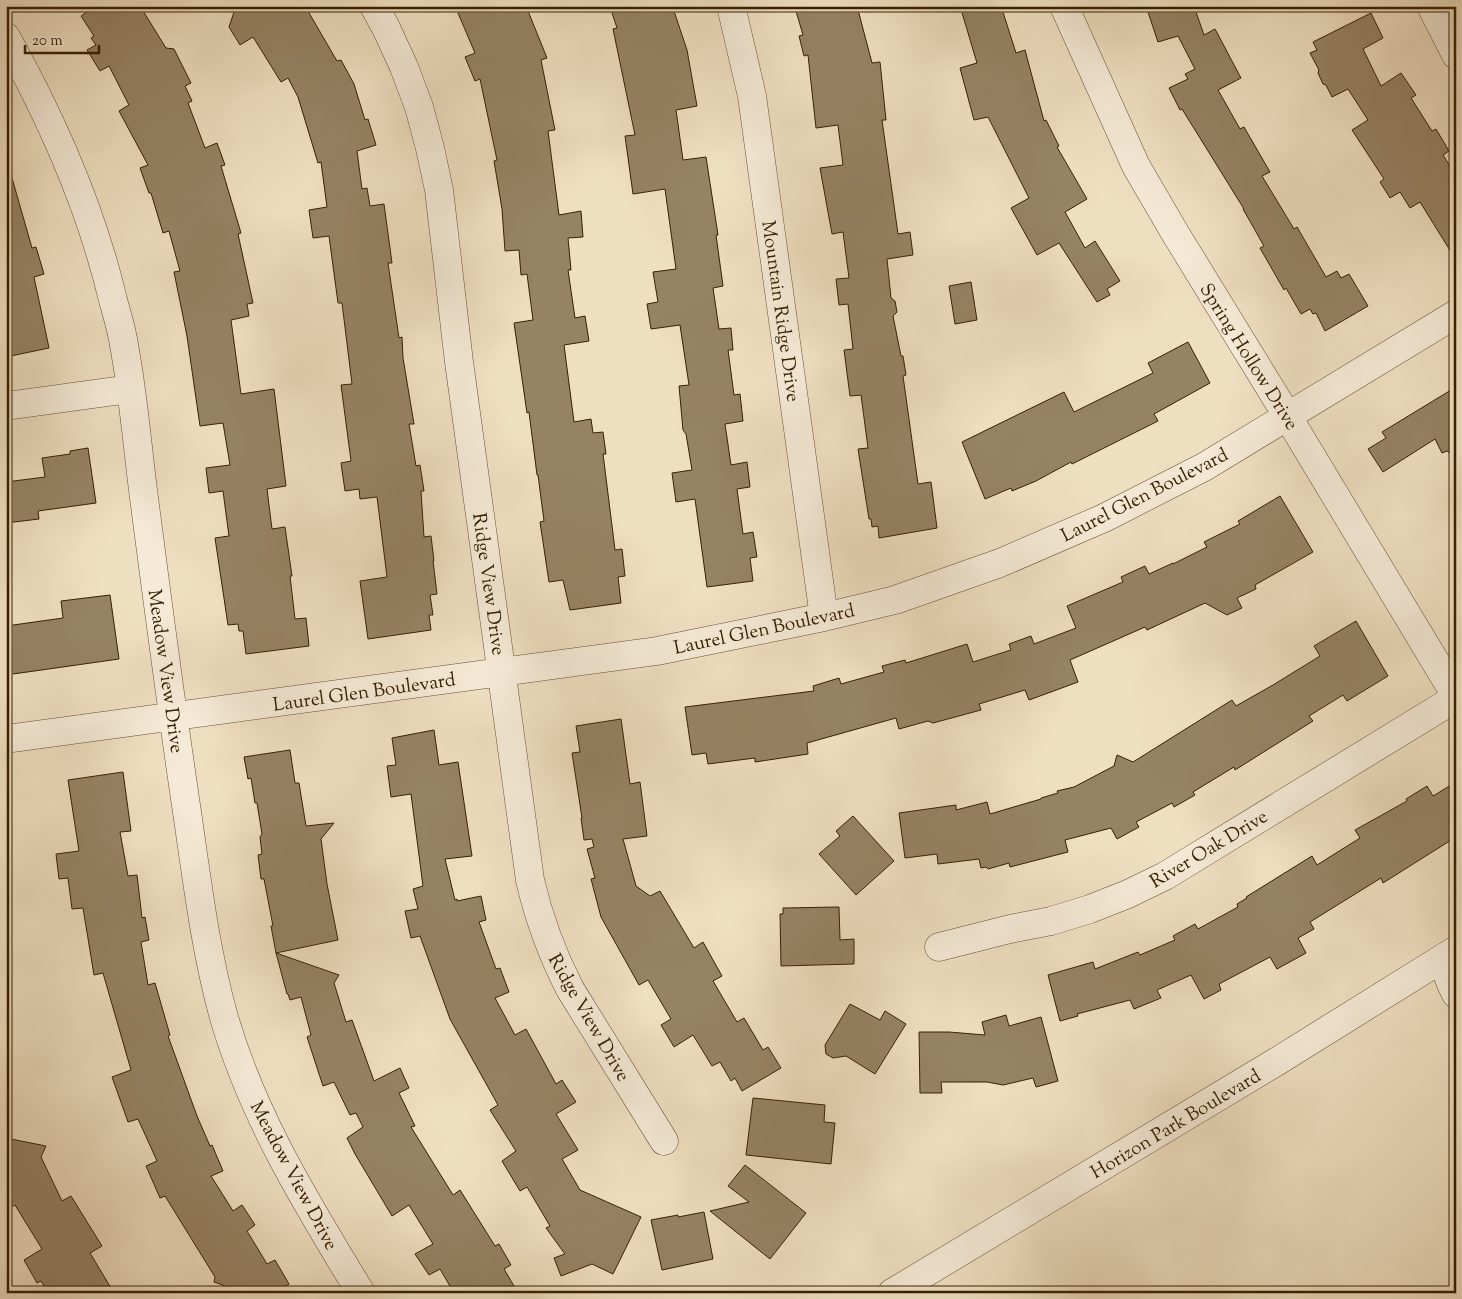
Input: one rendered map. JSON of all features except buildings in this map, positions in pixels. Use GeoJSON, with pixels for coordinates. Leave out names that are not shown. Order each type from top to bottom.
{"type":"FeatureCollection","features":[{"type":"Feature","properties":{"kind":"street","name":"Ridge View Drive"},"geometry":{"type":"LineString","coordinates":[[374,6],[404,67],[419,107],[439,190],[459,362],[530,880],[536,909],[556,964],[664,1141]]}},
{"type":"Feature","properties":{"kind":"street","name":"Mountain Ridge Drive"},"geometry":{"type":"LineString","coordinates":[[731,6],[752,96],[824,617]]}},
{"type":"Feature","properties":{"kind":"street","name":"Spring Hollow Drive"},"geometry":{"type":"LineString","coordinates":[[1064,6],[1136,166],[1456,697]]}},
{"type":"Feature","properties":{"kind":"street"},"geometry":{"type":"LineString","coordinates":[[1431,6],[1456,55]]}},
{"type":"Feature","properties":{"kind":"street","name":"Meadow View Drive"},"geometry":{"type":"LineString","coordinates":[[6,37],[46,111],[78,186],[105,265],[124,344],[173,716],[205,937],[212,973],[233,1044],[256,1105],[276,1147],[315,1217],[361,1293]]}},
{"type":"Feature","properties":{"kind":"street","name":"Laurel Glen Boulevard"},"geometry":{"type":"LineString","coordinates":[[6,739],[657,651],[824,617],[904,597],[1000,563],[1087,526],[1204,467],[1456,314]]}},
{"type":"Feature","properties":{"kind":"street"},"geometry":{"type":"LineString","coordinates":[[6,406],[130,390]]}},
{"type":"Feature","properties":{"kind":"street","name":"River Oak Drive"},"geometry":{"type":"LineString","coordinates":[[939,947],[1050,921],[1090,909],[1135,891],[1174,871],[1456,697]]}},
{"type":"Feature","properties":{"kind":"street"},"geometry":{"type":"LineString","coordinates":[[1449,954],[1451,984],[1456,994]]}},
{"type":"Feature","properties":{"kind":"street","name":"Horizon Park Boulevard"},"geometry":{"type":"LineString","coordinates":[[892,1293],[1268,1067],[1449,954]]}}]}
